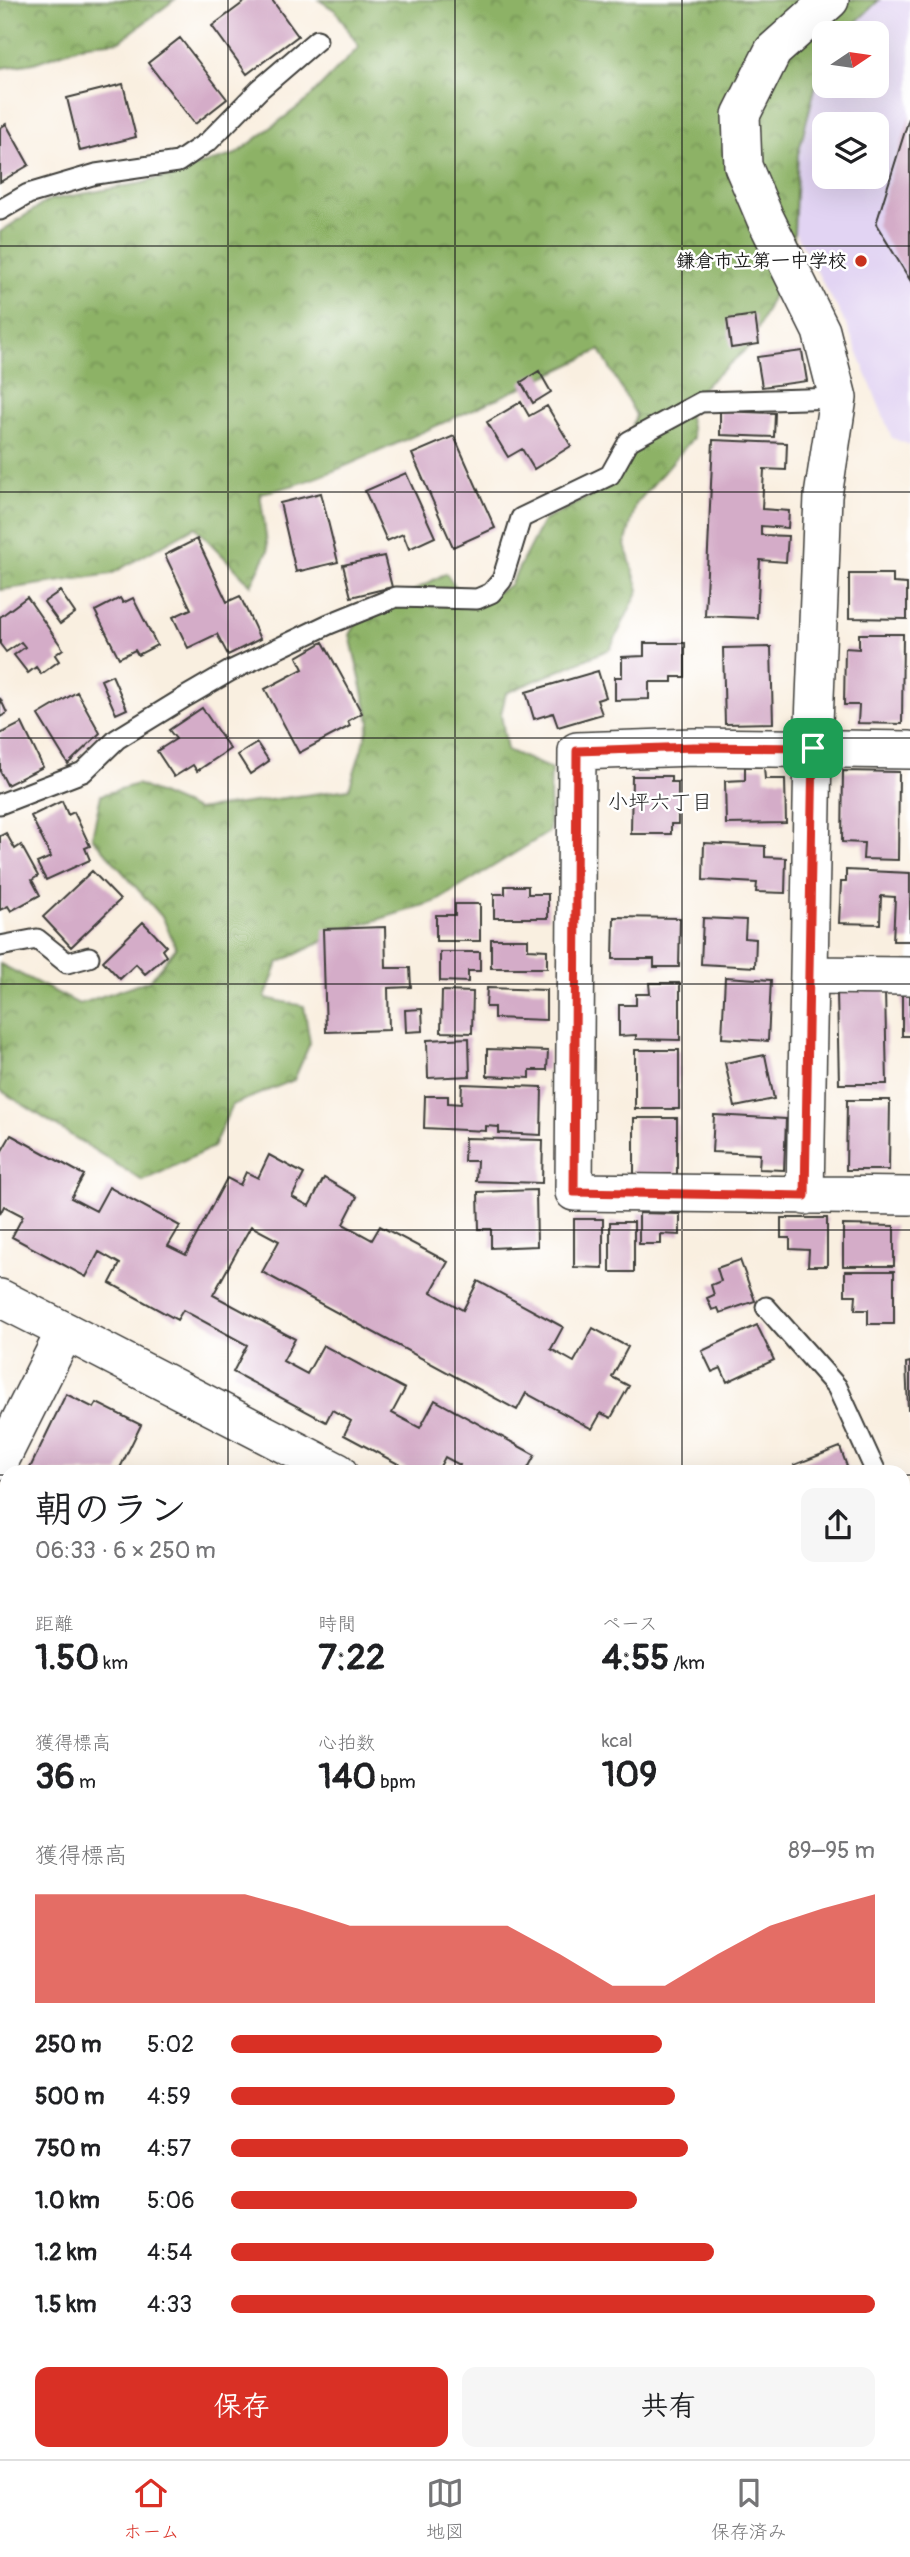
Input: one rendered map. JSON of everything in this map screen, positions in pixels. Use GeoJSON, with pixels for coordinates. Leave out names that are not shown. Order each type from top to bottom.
{"type":"FeatureCollection","features":[{"type":"Feature","properties":{"kind":"street"},"geometry":{"type":"LineString","coordinates":[[805,1196],[813,748],[823,496],[838,398],[821,331],[765,218],[743,166],[741,115],[773,51],[830,0]]}},
{"type":"Feature","properties":{"kind":"street"},"geometry":{"type":"LineString","coordinates":[[910,750],[694,747],[577,751],[574,1192],[910,1196]]}},
{"type":"Feature","properties":{"kind":"street"},"geometry":{"type":"LineString","coordinates":[[810,975],[910,976]]}},
{"type":"Feature","properties":{"kind":"street"},"geometry":{"type":"LineString","coordinates":[[0,1298],[324,1465]]}},
{"type":"Feature","properties":{"kind":"street"},"geometry":{"type":"LineString","coordinates":[[0,1461],[65,1331]]}},
{"type":"Feature","properties":{"kind":"lane"},"geometry":{"type":"LineString","coordinates":[[0,211],[28,194],[96,174],[178,162],[209,141],[260,89],[317,40]]}},
{"type":"Feature","properties":{"kind":"lane"},"geometry":{"type":"LineString","coordinates":[[0,804],[83,772],[117,738],[187,696],[230,671],[330,624],[396,597],[477,599],[491,593],[502,580],[522,518],[610,475],[629,441],[701,402],[838,398]]}},
{"type":"Feature","properties":{"kind":"lane"},"geometry":{"type":"LineString","coordinates":[[0,946],[37,939],[67,964],[89,957]]}},
{"type":"Feature","properties":{"kind":"lane"},"geometry":{"type":"LineString","coordinates":[[766,1307],[837,1387],[873,1465]]}},
{"type":"Feature","properties":{"kind":"shaded area","name":"鎌倉市立第一中学校"},"geometry":{"type":"Polygon","coordinates":[[[867,0],[910,0],[910,445],[892,438],[847,326],[775,196],[812,77],[812,98],[889,98],[889,21],[842,21],[867,0]]]}},
{"type":"Feature","properties":{"kind":"green space"},"geometry":{"type":"Polygon","coordinates":[[[0,0],[174,0],[120,41],[87,44],[34,63],[0,68],[0,0]]]}},
{"type":"Feature","properties":{"kind":"green space"},"geometry":{"type":"Polygon","coordinates":[[[319,0],[879,0],[857,21],[812,21],[813,98],[798,155],[793,251],[750,346],[686,402],[693,438],[636,504],[625,545],[639,590],[610,649],[506,693],[501,714],[507,750],[551,769],[549,832],[437,901],[348,929],[278,963],[265,998],[304,1006],[310,1043],[294,1080],[232,1105],[213,1147],[143,1181],[0,1090],[0,964],[79,1004],[150,980],[176,948],[163,918],[92,837],[101,795],[137,784],[197,810],[349,789],[370,722],[350,635],[357,622],[446,573],[470,608],[510,585],[543,521],[613,484],[636,415],[600,350],[348,465],[314,479],[260,493],[268,551],[251,585],[195,527],[111,574],[0,590],[0,232],[49,200],[143,183],[236,154],[306,101],[359,47],[336,11],[319,0]]]}},
{"type":"Feature","properties":{"kind":"building"},"geometry":{"type":"Polygon","coordinates":[[[247,0],[272,0],[298,36],[247,74],[212,26],[247,0]]]}},
{"type":"Feature","properties":{"kind":"building"},"geometry":{"type":"Polygon","coordinates":[[[180,38],[227,99],[195,124],[148,63],[180,38]]]}},
{"type":"Feature","properties":{"kind":"building"},"geometry":{"type":"Polygon","coordinates":[[[123,84],[136,137],[80,151],[67,98],[123,84]]]}},
{"type":"Feature","properties":{"kind":"building"},"geometry":{"type":"Polygon","coordinates":[[[910,115],[910,280],[876,224],[910,115]]]}},
{"type":"Feature","properties":{"kind":"building"},"geometry":{"type":"Polygon","coordinates":[[[6,124],[29,165],[0,182],[0,128],[6,124]]]}},
{"type":"Feature","properties":{"kind":"building"},"geometry":{"type":"Polygon","coordinates":[[[755,315],[759,344],[731,348],[727,319],[755,315]]]}},
{"type":"Feature","properties":{"kind":"building"},"geometry":{"type":"Polygon","coordinates":[[[802,351],[807,381],[762,387],[757,357],[802,351]]]}},
{"type":"Feature","properties":{"kind":"building"},"geometry":{"type":"Polygon","coordinates":[[[539,371],[551,392],[533,403],[521,382],[539,371]]]}},
{"type":"Feature","properties":{"kind":"building"},"geometry":{"type":"Polygon","coordinates":[[[521,402],[529,416],[547,406],[571,446],[534,469],[522,449],[508,457],[487,422],[521,402]]]}},
{"type":"Feature","properties":{"kind":"building"},"geometry":{"type":"Polygon","coordinates":[[[720,411],[775,413],[774,437],[720,435],[720,411]]]}},
{"type":"Feature","properties":{"kind":"building"},"geometry":{"type":"Polygon","coordinates":[[[454,436],[495,528],[453,547],[412,454],[454,436]]]}},
{"type":"Feature","properties":{"kind":"building"},"geometry":{"type":"Polygon","coordinates":[[[713,440],[787,443],[786,470],[764,469],[762,509],[789,511],[788,528],[761,526],[761,535],[788,536],[786,562],[760,560],[757,618],[705,616],[713,440]]]}},
{"type":"Feature","properties":{"kind":"building"},"geometry":{"type":"Polygon","coordinates":[[[406,473],[435,537],[409,549],[403,534],[387,541],[365,491],[406,473]]]}},
{"type":"Feature","properties":{"kind":"building"},"geometry":{"type":"Polygon","coordinates":[[[321,493],[338,562],[296,572],[280,503],[321,493]]]}},
{"type":"Feature","properties":{"kind":"building"},"geometry":{"type":"Polygon","coordinates":[[[197,539],[227,602],[240,596],[260,639],[228,655],[217,634],[188,648],[173,617],[191,609],[165,555],[197,539]]]}},
{"type":"Feature","properties":{"kind":"building"},"geometry":{"type":"Polygon","coordinates":[[[384,556],[392,587],[351,597],[343,565],[384,556]]]}},
{"type":"Feature","properties":{"kind":"building"},"geometry":{"type":"Polygon","coordinates":[[[849,574],[893,574],[893,583],[907,584],[907,619],[849,618],[849,574]]]}},
{"type":"Feature","properties":{"kind":"building"},"geometry":{"type":"Polygon","coordinates":[[[60,591],[75,613],[60,624],[44,602],[60,591]]]}},
{"type":"Feature","properties":{"kind":"building"},"geometry":{"type":"Polygon","coordinates":[[[27,597],[63,649],[55,655],[59,661],[41,674],[36,667],[28,673],[14,655],[25,647],[21,642],[6,652],[0,644],[0,617],[27,597]]]}},
{"type":"Feature","properties":{"kind":"building"},"geometry":{"type":"Polygon","coordinates":[[[120,598],[123,603],[133,598],[157,645],[138,655],[135,650],[119,658],[95,611],[120,598]]]}},
{"type":"Feature","properties":{"kind":"building"},"geometry":{"type":"Polygon","coordinates":[[[859,634],[903,634],[902,724],[858,723],[859,705],[844,705],[845,648],[859,649],[859,634]]]}},
{"type":"Feature","properties":{"kind":"building"},"geometry":{"type":"Polygon","coordinates":[[[323,642],[362,713],[348,721],[350,726],[299,753],[265,689],[303,669],[297,657],[323,642]]]}},
{"type":"Feature","properties":{"kind":"building"},"geometry":{"type":"Polygon","coordinates":[[[644,643],[685,643],[685,677],[672,677],[672,682],[649,682],[649,699],[615,700],[615,677],[622,677],[622,657],[644,656],[644,643]]]}},
{"type":"Feature","properties":{"kind":"building"},"geometry":{"type":"Polygon","coordinates":[[[771,647],[773,723],[725,724],[723,648],[771,647]]]}},
{"type":"Feature","properties":{"kind":"building"},"geometry":{"type":"Polygon","coordinates":[[[598,671],[606,697],[597,700],[602,714],[558,727],[553,713],[534,719],[526,692],[598,671]]]}},
{"type":"Feature","properties":{"kind":"building"},"geometry":{"type":"Polygon","coordinates":[[[112,675],[127,709],[116,714],[101,680],[112,675]]]}},
{"type":"Feature","properties":{"kind":"building"},"geometry":{"type":"Polygon","coordinates":[[[77,692],[100,733],[68,764],[38,715],[77,692]]]}},
{"type":"Feature","properties":{"kind":"building"},"geometry":{"type":"Polygon","coordinates":[[[0,698],[7,713],[0,717],[0,698]]]}},
{"type":"Feature","properties":{"kind":"building"},"geometry":{"type":"Polygon","coordinates":[[[202,708],[230,749],[197,771],[193,765],[174,777],[157,751],[176,739],[169,730],[202,708]]]}},
{"type":"Feature","properties":{"kind":"building"},"geometry":{"type":"Polygon","coordinates":[[[22,723],[43,767],[7,785],[0,771],[0,734],[22,723]]]}},
{"type":"Feature","properties":{"kind":"building"},"geometry":{"type":"Polygon","coordinates":[[[257,743],[269,761],[250,774],[238,755],[257,743]]]}},
{"type":"Feature","properties":{"kind":"building"},"geometry":{"type":"Polygon","coordinates":[[[745,767],[764,767],[765,779],[785,779],[786,823],[726,824],[725,781],[745,780],[745,767]]]}},
{"type":"Feature","properties":{"kind":"building"},"geometry":{"type":"Polygon","coordinates":[[[843,771],[899,772],[898,860],[863,859],[864,843],[842,842],[843,771]]]}},
{"type":"Feature","properties":{"kind":"building"},"geometry":{"type":"Polygon","coordinates":[[[632,776],[671,776],[671,782],[678,782],[678,824],[671,824],[671,834],[631,834],[632,776]]]}},
{"type":"Feature","properties":{"kind":"building"},"geometry":{"type":"Polygon","coordinates":[[[62,801],[68,815],[74,812],[90,846],[85,848],[90,860],[46,880],[37,863],[51,857],[31,816],[62,801]]]}},
{"type":"Feature","properties":{"kind":"building"},"geometry":{"type":"Polygon","coordinates":[[[6,833],[15,849],[21,845],[38,876],[32,880],[40,895],[11,911],[8,906],[0,910],[0,836],[6,833]]]}},
{"type":"Feature","properties":{"kind":"building"},"geometry":{"type":"Polygon","coordinates":[[[704,843],[765,846],[765,857],[786,858],[785,893],[756,892],[757,883],[703,880],[704,843]]]}},
{"type":"Feature","properties":{"kind":"building"},"geometry":{"type":"Polygon","coordinates":[[[846,870],[910,873],[910,941],[893,941],[895,897],[881,896],[880,924],[839,923],[841,882],[846,882],[846,870]]]}},
{"type":"Feature","properties":{"kind":"building"},"geometry":{"type":"Polygon","coordinates":[[[92,871],[120,900],[71,947],[43,917],[92,871]]]}},
{"type":"Feature","properties":{"kind":"building"},"geometry":{"type":"Polygon","coordinates":[[[505,886],[528,886],[528,894],[548,894],[548,918],[494,918],[494,894],[505,894],[505,886]]]}},
{"type":"Feature","properties":{"kind":"building"},"geometry":{"type":"Polygon","coordinates":[[[455,904],[480,904],[480,941],[436,941],[436,915],[455,915],[455,904]]]}},
{"type":"Feature","properties":{"kind":"building"},"geometry":{"type":"Polygon","coordinates":[[[614,917],[680,918],[679,967],[654,967],[654,959],[613,959],[614,917]]]}},
{"type":"Feature","properties":{"kind":"building"},"geometry":{"type":"Polygon","coordinates":[[[703,918],[746,920],[745,938],[756,939],[755,967],[701,964],[703,918]]]}},
{"type":"Feature","properties":{"kind":"building"},"geometry":{"type":"Polygon","coordinates":[[[143,922],[166,946],[162,950],[166,956],[145,974],[136,964],[120,979],[103,961],[143,922]]]}},
{"type":"Feature","properties":{"kind":"building"},"geometry":{"type":"Polygon","coordinates":[[[385,927],[386,968],[410,968],[411,987],[388,988],[389,1030],[326,1032],[323,929],[385,927]]]}},
{"type":"Feature","properties":{"kind":"building"},"geometry":{"type":"Polygon","coordinates":[[[491,939],[528,939],[528,949],[547,950],[547,968],[491,968],[491,939]]]}},
{"type":"Feature","properties":{"kind":"building"},"geometry":{"type":"Polygon","coordinates":[[[440,952],[480,952],[480,971],[468,971],[468,982],[440,981],[440,952]]]}},
{"type":"Feature","properties":{"kind":"building"},"geometry":{"type":"Polygon","coordinates":[[[725,977],[771,980],[768,1041],[722,1038],[725,977]]]}},
{"type":"Feature","properties":{"kind":"building"},"geometry":{"type":"Polygon","coordinates":[[[649,983],[680,983],[680,1040],[636,1039],[636,1035],[619,1036],[619,1005],[636,1005],[636,994],[650,994],[649,983]]]}},
{"type":"Feature","properties":{"kind":"building"},"geometry":{"type":"Polygon","coordinates":[[[487,988],[546,990],[546,1020],[494,1018],[494,1007],[486,1007],[487,988]]]}},
{"type":"Feature","properties":{"kind":"building"},"geometry":{"type":"Polygon","coordinates":[[[885,990],[887,1084],[839,1084],[837,992],[885,990]]]}},
{"type":"Feature","properties":{"kind":"building"},"geometry":{"type":"Polygon","coordinates":[[[442,991],[473,992],[472,1033],[441,1032],[442,991]]]}},
{"type":"Feature","properties":{"kind":"building"},"geometry":{"type":"Polygon","coordinates":[[[902,993],[910,993],[910,1036],[902,1036],[902,993]]]}},
{"type":"Feature","properties":{"kind":"building"},"geometry":{"type":"Polygon","coordinates":[[[422,1009],[423,1031],[406,1032],[405,1010],[422,1009]]]}},
{"type":"Feature","properties":{"kind":"building"},"geometry":{"type":"Polygon","coordinates":[[[469,1038],[470,1076],[428,1078],[427,1040],[469,1038]]]}},
{"type":"Feature","properties":{"kind":"building"},"geometry":{"type":"Polygon","coordinates":[[[487,1049],[548,1051],[547,1070],[530,1070],[530,1078],[487,1076],[487,1049]]]}},
{"type":"Feature","properties":{"kind":"building"},"geometry":{"type":"Polygon","coordinates":[[[635,1050],[679,1050],[679,1109],[635,1109],[635,1050]]]}},
{"type":"Feature","properties":{"kind":"building"},"geometry":{"type":"Polygon","coordinates":[[[765,1055],[774,1099],[735,1107],[725,1063],[765,1055]]]}},
{"type":"Feature","properties":{"kind":"building"},"geometry":{"type":"Polygon","coordinates":[[[462,1084],[542,1087],[541,1135],[499,1133],[499,1127],[486,1126],[486,1131],[424,1128],[425,1096],[448,1096],[448,1103],[461,1104],[462,1084]]]}},
{"type":"Feature","properties":{"kind":"building"},"geometry":{"type":"Polygon","coordinates":[[[847,1100],[890,1100],[889,1170],[846,1170],[847,1100]]]}},
{"type":"Feature","properties":{"kind":"building"},"geometry":{"type":"Polygon","coordinates":[[[714,1115],[786,1119],[784,1170],[759,1169],[760,1154],[712,1152],[714,1115]]]}},
{"type":"Feature","properties":{"kind":"building"},"geometry":{"type":"Polygon","coordinates":[[[634,1118],[677,1118],[677,1174],[634,1174],[634,1118]]]}},
{"type":"Feature","properties":{"kind":"building"},"geometry":{"type":"Polygon","coordinates":[[[11,1135],[84,1175],[71,1198],[96,1211],[109,1187],[180,1226],[168,1246],[186,1255],[227,1178],[240,1185],[246,1172],[258,1178],[269,1155],[304,1174],[292,1197],[309,1206],[324,1178],[357,1197],[343,1224],[372,1240],[380,1226],[448,1262],[431,1292],[463,1310],[478,1281],[563,1327],[551,1349],[574,1362],[593,1328],[628,1347],[612,1377],[629,1386],[611,1418],[601,1413],[592,1429],[526,1393],[517,1410],[262,1272],[279,1241],[251,1226],[213,1295],[295,1339],[283,1361],[307,1374],[323,1345],[405,1389],[392,1413],[420,1428],[435,1400],[535,1455],[530,1465],[460,1465],[445,1457],[441,1465],[400,1465],[344,1435],[351,1421],[332,1410],[326,1422],[233,1372],[247,1345],[183,1310],[177,1320],[110,1283],[120,1264],[99,1252],[86,1277],[12,1237],[23,1216],[4,1206],[0,1214],[0,1154],[11,1135]]]}},
{"type":"Feature","properties":{"kind":"building"},"geometry":{"type":"Polygon","coordinates":[[[465,1138],[543,1140],[542,1183],[476,1181],[477,1161],[464,1161],[465,1138]]]}},
{"type":"Feature","properties":{"kind":"building"},"geometry":{"type":"Polygon","coordinates":[[[536,1190],[537,1246],[491,1248],[491,1229],[479,1229],[478,1192],[536,1190]]]}},
{"type":"Feature","properties":{"kind":"building"},"geometry":{"type":"Polygon","coordinates":[[[639,1213],[680,1214],[680,1235],[661,1234],[661,1244],[639,1244],[639,1213]]]}},
{"type":"Feature","properties":{"kind":"building"},"geometry":{"type":"Polygon","coordinates":[[[781,1218],[827,1218],[827,1266],[808,1266],[809,1250],[790,1249],[790,1238],[781,1238],[781,1218]]]}},
{"type":"Feature","properties":{"kind":"building"},"geometry":{"type":"Polygon","coordinates":[[[574,1219],[603,1219],[603,1268],[574,1267],[574,1219]]]}},
{"type":"Feature","properties":{"kind":"building"},"geometry":{"type":"Polygon","coordinates":[[[610,1222],[634,1222],[634,1272],[610,1272],[610,1222]]]}},
{"type":"Feature","properties":{"kind":"building"},"geometry":{"type":"Polygon","coordinates":[[[843,1225],[894,1226],[894,1266],[843,1266],[843,1225]]]}},
{"type":"Feature","properties":{"kind":"building"},"geometry":{"type":"Polygon","coordinates":[[[740,1260],[755,1301],[720,1313],[718,1308],[712,1310],[707,1298],[714,1295],[711,1285],[721,1281],[717,1268],[740,1260]]]}},
{"type":"Feature","properties":{"kind":"building"},"geometry":{"type":"Polygon","coordinates":[[[845,1271],[894,1271],[894,1324],[868,1324],[868,1310],[855,1310],[856,1295],[845,1295],[845,1271]]]}},
{"type":"Feature","properties":{"kind":"building"},"geometry":{"type":"Polygon","coordinates":[[[757,1325],[774,1360],[727,1382],[721,1368],[712,1372],[702,1351],[757,1325]]]}},
{"type":"Feature","properties":{"kind":"building"},"geometry":{"type":"Polygon","coordinates":[[[910,1362],[910,1409],[908,1409],[906,1363],[910,1362]]]}},
{"type":"Feature","properties":{"kind":"building"},"geometry":{"type":"Polygon","coordinates":[[[66,1394],[94,1408],[97,1403],[141,1425],[121,1465],[31,1465],[66,1394]]]}},
{"type":"Feature","properties":{"kind":"building"},"geometry":{"type":"Polygon","coordinates":[[[840,1447],[846,1465],[794,1465],[840,1447]]]}},
{"type":"Feature","properties":{"kind":"place","name":"鎌倉市立第一中学校"},"geometry":{"type":"Point","coordinates":[861,261]}},
{"type":"Feature","properties":{"kind":"district","name":"小坪六丁目"},"geometry":{"type":"Point","coordinates":[660,802]}},
{"type":"Feature","properties":{"kind":"route"},"geometry":{"type":"LineString","coordinates":[[694,747],[813,748],[805,1196],[574,1192],[577,751],[694,747]]}}]}
